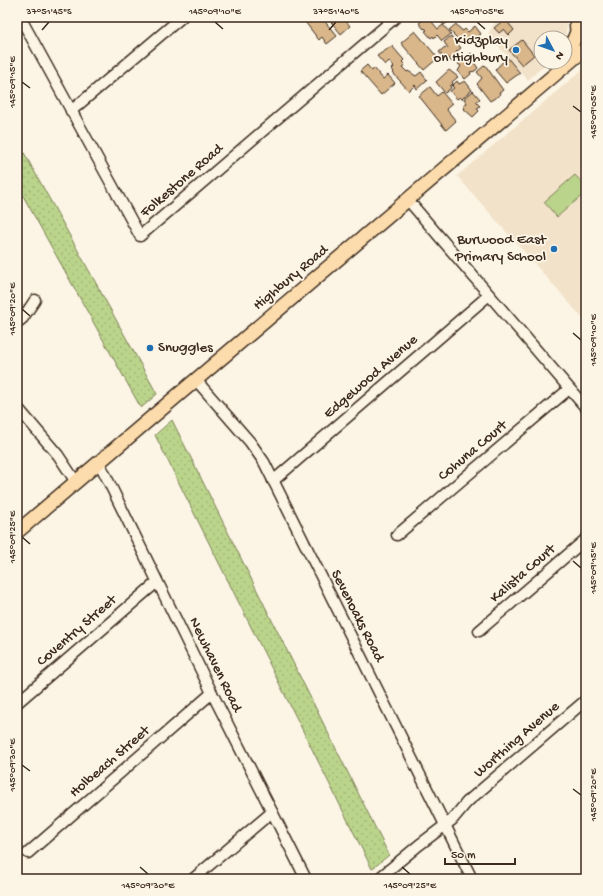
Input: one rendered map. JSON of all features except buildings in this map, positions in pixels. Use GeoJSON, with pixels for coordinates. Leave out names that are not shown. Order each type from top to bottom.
{"type":"FeatureCollection","features":[{"type":"Feature","properties":{"kind":"main road"},"geometry":{"type":"LineString","coordinates":[[573,43],[577,32],[576,17]]}},
{"type":"Feature","properties":{"kind":"main road","name":"Highbury Road"},"geometry":{"type":"LineString","coordinates":[[573,58],[586,48]]}},
{"type":"Feature","properties":{"kind":"main road"},"geometry":{"type":"LineString","coordinates":[[573,62],[586,59]]}},
{"type":"Feature","properties":{"kind":"main road","name":"Highbury Road"},"geometry":{"type":"LineString","coordinates":[[17,532],[408,200],[558,70]]}},
{"type":"Feature","properties":{"kind":"street","name":"Folkestone Road"},"geometry":{"type":"LineString","coordinates":[[20,17],[140,236],[396,17]]}},
{"type":"Feature","properties":{"kind":"street"},"geometry":{"type":"LineString","coordinates":[[71,111],[182,17]]}},
{"type":"Feature","properties":{"kind":"street"},"geometry":{"type":"LineString","coordinates":[[408,200],[586,408]]}},
{"type":"Feature","properties":{"kind":"street","name":"Edgewood Avenue"},"geometry":{"type":"LineString","coordinates":[[273,481],[489,295]]}},
{"type":"Feature","properties":{"kind":"street"},"geometry":{"type":"LineString","coordinates":[[17,323],[23,318],[35,300]]}},
{"type":"Feature","properties":{"kind":"street","name":"Sevenoaks Road"},"geometry":{"type":"LineString","coordinates":[[196,380],[250,442],[264,462],[472,879]]}},
{"type":"Feature","properties":{"kind":"street","name":"Cohuna Court"},"geometry":{"type":"LineString","coordinates":[[397,535],[569,388]]}},
{"type":"Feature","properties":{"kind":"street"},"geometry":{"type":"LineString","coordinates":[[17,407],[79,479]]}},
{"type":"Feature","properties":{"kind":"street","name":"Newhaven Road"},"geometry":{"type":"LineString","coordinates":[[99,462],[212,693],[306,879]]}},
{"type":"Feature","properties":{"kind":"street","name":"Kalista Court"},"geometry":{"type":"LineString","coordinates":[[479,631],[586,539]]}},
{"type":"Feature","properties":{"kind":"street","name":"Coventry Street"},"geometry":{"type":"LineString","coordinates":[[17,703],[157,582]]}},
{"type":"Feature","properties":{"kind":"street","name":"Holbeach Street"},"geometry":{"type":"LineString","coordinates":[[28,853],[212,693]]}},
{"type":"Feature","properties":{"kind":"street","name":"Worthing Avenue"},"geometry":{"type":"LineString","coordinates":[[378,879],[586,700]]}},
{"type":"Feature","properties":{"kind":"street"},"geometry":{"type":"LineString","coordinates":[[192,879],[272,812]]}},
{"type":"Feature","properties":{"kind":"shaded area"},"geometry":{"type":"Polygon","coordinates":[[[498,17],[565,17],[567,26],[566,30],[533,30],[533,70],[539,70],[528,80],[488,34],[498,17]]]}},
{"type":"Feature","properties":{"kind":"shaded area","name":"Burwood East Primary School"},"geometry":{"type":"Polygon","coordinates":[[[583,69],[586,70],[586,322],[457,176],[583,69]]]}},
{"type":"Feature","properties":{"kind":"green space"},"geometry":{"type":"Polygon","coordinates":[[[17,140],[157,394],[141,408],[17,185],[17,140]]]}},
{"type":"Feature","properties":{"kind":"green space"},"geometry":{"type":"Polygon","coordinates":[[[575,175],[586,187],[586,192],[557,217],[544,202],[575,175]]]}},
{"type":"Feature","properties":{"kind":"green space"},"geometry":{"type":"Polygon","coordinates":[[[172,420],[389,855],[372,869],[155,435],[172,420]]]}},
{"type":"Feature","properties":{"kind":"place","name":"Kidzplay on Highbury"},"geometry":{"type":"Point","coordinates":[516,50]}},
{"type":"Feature","properties":{"kind":"place","name":"Burwood East Primary School"},"geometry":{"type":"Point","coordinates":[554,249]}},
{"type":"Feature","properties":{"kind":"place","name":"Snuggles"},"geometry":{"type":"Point","coordinates":[150,348]}}]}
